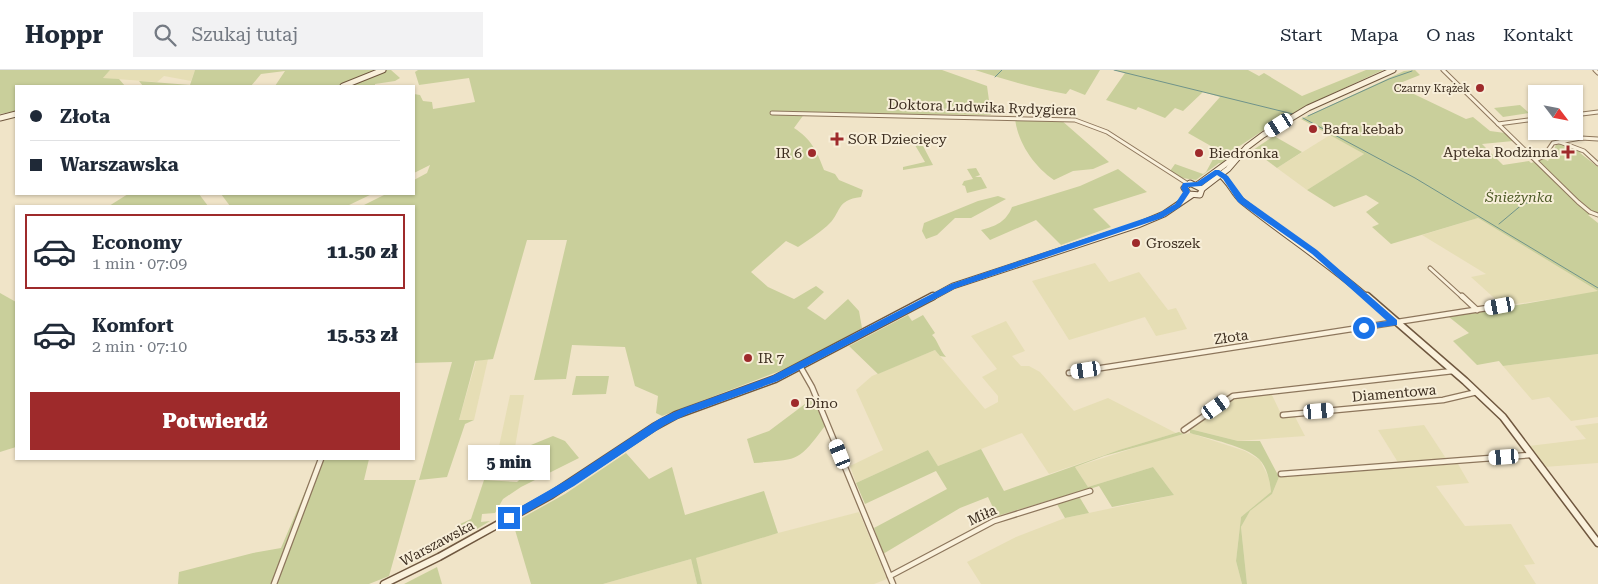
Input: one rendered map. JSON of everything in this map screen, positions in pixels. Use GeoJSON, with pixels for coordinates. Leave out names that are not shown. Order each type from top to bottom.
{"type":"FeatureCollection","features":[{"type":"Feature","properties":{"kind":"main road"},"geometry":{"type":"LineString","coordinates":[[346,85],[383,70]]}},
{"type":"Feature","properties":{"kind":"main road"},"geometry":{"type":"LineString","coordinates":[[1189,193],[1186,185],[1197,185],[1234,164],[1240,154],[1256,140],[1300,113],[1393,70]]}},
{"type":"Feature","properties":{"kind":"main road"},"geometry":{"type":"LineString","coordinates":[[0,118],[15,114]]}},
{"type":"Feature","properties":{"kind":"main road"},"geometry":{"type":"LineString","coordinates":[[1197,185],[1202,189],[1219,173]]}},
{"type":"Feature","properties":{"kind":"main road"},"geometry":{"type":"LineString","coordinates":[[1219,173],[1228,180],[1234,193],[1241,200],[1314,252],[1453,371],[1503,417],[1598,543]]}},
{"type":"Feature","properties":{"kind":"main road","name":"Warszawska"},"geometry":{"type":"LineString","coordinates":[[384,584],[439,557],[551,495],[662,422],[697,407],[761,385],[954,286],[1138,225],[1177,206],[1189,193],[1200,195],[1202,189]]}},
{"type":"Feature","properties":{"kind":"street"},"geometry":{"type":"LineString","coordinates":[[1442,70],[1587,210],[1597,215]]}},
{"type":"Feature","properties":{"kind":"street"},"geometry":{"type":"LineString","coordinates":[[1595,70],[1598,73]]}},
{"type":"Feature","properties":{"kind":"street"},"geometry":{"type":"LineString","coordinates":[[1583,114],[1598,112]]}},
{"type":"Feature","properties":{"kind":"street","name":"Doktora Ludwika Rydygiera"},"geometry":{"type":"LineString","coordinates":[[772,113],[1075,120],[1107,132],[1186,185]]}},
{"type":"Feature","properties":{"kind":"street"},"geometry":{"type":"LineString","coordinates":[[1498,124],[1528,120]]}},
{"type":"Feature","properties":{"kind":"street"},"geometry":{"type":"LineString","coordinates":[[1536,160],[1544,156],[1550,144],[1559,141],[1598,139]]}},
{"type":"Feature","properties":{"kind":"street"},"geometry":{"type":"LineString","coordinates":[[1559,141],[1584,151],[1598,164]]}},
{"type":"Feature","properties":{"kind":"street"},"geometry":{"type":"LineString","coordinates":[[1430,268],[1477,310]]}},
{"type":"Feature","properties":{"kind":"street","name":"Złota"},"geometry":{"type":"LineString","coordinates":[[1070,373],[1355,331],[1395,322],[1500,306]]}},
{"type":"Feature","properties":{"kind":"street"},"geometry":{"type":"LineString","coordinates":[[800,366],[812,387],[893,584]]}},
{"type":"Feature","properties":{"kind":"street"},"geometry":{"type":"LineString","coordinates":[[1184,430],[1232,396],[1453,371]]}},
{"type":"Feature","properties":{"kind":"street","name":"Diamentowa"},"geometry":{"type":"LineString","coordinates":[[1283,415],[1443,400],[1477,392]]}},
{"type":"Feature","properties":{"kind":"street"},"geometry":{"type":"LineString","coordinates":[[1281,474],[1532,455]]}},
{"type":"Feature","properties":{"kind":"street"},"geometry":{"type":"LineString","coordinates":[[274,584],[321,460]]}},
{"type":"Feature","properties":{"kind":"street","name":"Miła"},"geometry":{"type":"LineString","coordinates":[[890,576],[994,521],[1090,491]]}},
{"type":"Feature","properties":{"kind":"shaded area"},"geometry":{"type":"Polygon","coordinates":[[[110,70],[195,70],[191,81],[164,76],[157,82],[103,78],[110,70]]]}},
{"type":"Feature","properties":{"kind":"shaded area"},"geometry":{"type":"Polygon","coordinates":[[[1330,135],[1364,154],[1307,190],[1277,168],[1330,135]]]}},
{"type":"Feature","properties":{"kind":"shaded area"},"geometry":{"type":"Polygon","coordinates":[[[1478,218],[1598,292],[1503,306],[1471,277],[1486,274],[1422,235],[1478,218]]]}},
{"type":"Feature","properties":{"kind":"shaded area"},"geometry":{"type":"Polygon","coordinates":[[[1095,263],[1109,282],[1139,272],[1168,310],[1176,308],[1187,329],[1156,336],[1145,317],[1069,340],[1032,281],[1095,263]]]}},
{"type":"Feature","properties":{"kind":"shaded area"},"geometry":{"type":"Polygon","coordinates":[[[1006,321],[1025,351],[1012,356],[1021,366],[1029,366],[1040,372],[1074,411],[1108,398],[1176,433],[1049,474],[1022,433],[938,466],[928,450],[856,483],[850,466],[883,450],[856,390],[872,376],[935,350],[985,409],[998,402],[998,396],[982,377],[997,369],[971,336],[1006,321]]]}},
{"type":"Feature","properties":{"kind":"shaded area"},"geometry":{"type":"Polygon","coordinates":[[[1598,354],[1598,417],[1571,421],[1549,397],[1532,400],[1503,366],[1598,354]]]}},
{"type":"Feature","properties":{"kind":"shaded area"},"geometry":{"type":"Polygon","coordinates":[[[488,359],[474,420],[459,420],[476,361],[488,359]]]}},
{"type":"Feature","properties":{"kind":"shaded area"},"geometry":{"type":"Polygon","coordinates":[[[1271,393],[1282,416],[1294,415],[1305,436],[1238,441],[1190,429],[1233,397],[1271,393]]]}},
{"type":"Feature","properties":{"kind":"shaded area"},"geometry":{"type":"Polygon","coordinates":[[[510,395],[524,395],[514,453],[498,451],[510,395]]]}},
{"type":"Feature","properties":{"kind":"shaded area"},"geometry":{"type":"Polygon","coordinates":[[[1598,423],[1598,463],[1544,467],[1529,446],[1586,439],[1575,426],[1598,423]]]}},
{"type":"Feature","properties":{"kind":"shaded area"},"geometry":{"type":"Polygon","coordinates":[[[1424,425],[1447,460],[1399,464],[1378,430],[1424,425]]]}},
{"type":"Feature","properties":{"kind":"shaded area"},"geometry":{"type":"Polygon","coordinates":[[[1190,433],[1245,451],[1260,460],[1269,478],[1271,492],[1241,517],[1236,561],[1242,584],[981,584],[967,562],[1016,537],[1065,518],[1174,495],[1153,467],[1088,487],[1075,467],[1159,440],[1190,433]]]}},
{"type":"Feature","properties":{"kind":"shaded area"},"geometry":{"type":"Polygon","coordinates":[[[1458,464],[1469,483],[1436,486],[1465,526],[1511,524],[1535,564],[1524,565],[1536,584],[1247,584],[1241,527],[1250,511],[1272,494],[1279,477],[1458,464]]]}},
{"type":"Feature","properties":{"kind":"shaded area"},"geometry":{"type":"Polygon","coordinates":[[[859,512],[887,579],[874,584],[702,584],[695,558],[778,533],[859,512]]]}},
{"type":"Feature","properties":{"kind":"shaded area"},"geometry":{"type":"Polygon","coordinates":[[[691,559],[697,584],[603,584],[691,559]]]}},
{"type":"Feature","properties":{"kind":"green space"},"geometry":{"type":"Polygon","coordinates":[[[0,70],[110,70],[103,78],[119,79],[124,85],[15,85],[15,111],[0,114],[0,70]]]}},
{"type":"Feature","properties":{"kind":"green space"},"geometry":{"type":"Polygon","coordinates":[[[195,70],[391,70],[400,78],[395,81],[375,85],[276,85],[285,71],[261,74],[252,85],[190,85],[195,70]]]}},
{"type":"Feature","properties":{"kind":"green space"},"geometry":{"type":"Polygon","coordinates":[[[418,70],[942,70],[987,86],[991,115],[805,113],[794,128],[813,146],[824,170],[835,174],[839,180],[863,190],[861,197],[843,204],[832,221],[809,240],[798,247],[786,241],[751,272],[768,287],[794,299],[816,286],[824,292],[807,308],[825,320],[848,299],[859,311],[862,328],[793,366],[662,416],[656,413],[658,396],[635,386],[625,347],[572,345],[566,379],[534,380],[567,240],[527,240],[493,359],[475,361],[459,420],[474,420],[465,424],[447,477],[419,480],[452,362],[415,363],[415,205],[364,205],[384,195],[415,195],[415,179],[427,173],[430,165],[415,172],[415,94],[420,95],[423,101],[432,102],[433,109],[475,102],[469,78],[419,85],[415,72],[418,70]]]}},
{"type":"Feature","properties":{"kind":"green space"},"geometry":{"type":"Polygon","coordinates":[[[975,70],[1100,70],[1085,95],[1070,89],[1066,94],[1043,89],[975,70]]]}},
{"type":"Feature","properties":{"kind":"green space"},"geometry":{"type":"Polygon","coordinates":[[[1114,70],[1248,70],[1259,76],[1264,73],[1302,96],[1366,70],[1383,70],[1308,105],[1267,128],[1235,149],[1222,164],[1219,163],[1196,180],[1182,178],[1170,171],[1175,164],[1203,174],[1206,172],[1218,150],[1188,133],[1220,97],[1203,92],[1183,111],[1175,108],[1165,118],[1138,107],[1136,110],[1106,100],[1125,73],[1114,70]]]}},
{"type":"Feature","properties":{"kind":"green space","name":"Śnieżynka"},"geometry":{"type":"Polygon","coordinates":[[[1415,70],[1420,75],[1395,85],[1466,119],[1473,117],[1490,131],[1505,133],[1513,141],[1482,144],[1503,165],[1529,161],[1531,163],[1544,159],[1548,161],[1556,145],[1560,144],[1582,152],[1580,153],[1598,167],[1598,214],[1588,215],[1598,223],[1598,291],[1478,218],[1391,244],[1372,227],[1379,224],[1366,212],[1379,203],[1366,195],[1334,207],[1307,190],[1364,154],[1301,119],[1404,71],[1415,70]]]}},
{"type":"Feature","properties":{"kind":"green space"},"geometry":{"type":"Polygon","coordinates":[[[139,81],[190,85],[142,85],[139,81]]]}},
{"type":"Feature","properties":{"kind":"green space"},"geometry":{"type":"Polygon","coordinates":[[[1520,105],[1528,113],[1503,117],[1494,108],[1520,105]]]}},
{"type":"Feature","properties":{"kind":"green space"},"geometry":{"type":"Polygon","coordinates":[[[1015,119],[1061,120],[1109,162],[1093,169],[1073,171],[1054,180],[1040,168],[1028,153],[1023,145],[1015,119]]]}},
{"type":"Feature","properties":{"kind":"green space"},"geometry":{"type":"Polygon","coordinates":[[[1274,136],[1302,152],[1277,168],[1253,150],[1274,136]]]}},
{"type":"Feature","properties":{"kind":"green space"},"geometry":{"type":"Polygon","coordinates":[[[922,144],[933,165],[903,170],[903,167],[925,162],[915,145],[922,144]]]}},
{"type":"Feature","properties":{"kind":"green space"},"geometry":{"type":"Polygon","coordinates":[[[976,168],[980,175],[975,177],[981,177],[987,188],[967,193],[965,186],[962,185],[964,181],[973,179],[967,169],[976,168]]]}},
{"type":"Feature","properties":{"kind":"green space"},"geometry":{"type":"Polygon","coordinates":[[[1118,169],[1147,192],[1093,209],[1111,227],[1061,245],[1036,220],[990,240],[981,230],[1000,223],[1012,207],[1080,186],[1118,169]]]}},
{"type":"Feature","properties":{"kind":"green space"},"geometry":{"type":"Polygon","coordinates":[[[126,195],[200,195],[207,205],[111,205],[126,195]]]}},
{"type":"Feature","properties":{"kind":"green space"},"geometry":{"type":"Polygon","coordinates":[[[222,195],[370,195],[349,205],[229,205],[222,195]]]}},
{"type":"Feature","properties":{"kind":"green space"},"geometry":{"type":"Polygon","coordinates":[[[998,196],[1006,199],[971,218],[955,218],[937,235],[926,239],[922,231],[924,223],[978,201],[998,196]]]}},
{"type":"Feature","properties":{"kind":"green space"},"geometry":{"type":"Polygon","coordinates":[[[1598,291],[1598,354],[1503,366],[1499,361],[1477,365],[1453,341],[1469,333],[1449,317],[1598,291]]]}},
{"type":"Feature","properties":{"kind":"green space"},"geometry":{"type":"Polygon","coordinates":[[[0,293],[15,301],[15,447],[0,452],[0,293]]]}},
{"type":"Feature","properties":{"kind":"green space"},"geometry":{"type":"Polygon","coordinates":[[[908,315],[912,321],[923,315],[935,333],[932,335],[946,357],[940,356],[935,350],[878,374],[849,346],[908,315]]]}},
{"type":"Feature","properties":{"kind":"green space"},"geometry":{"type":"Polygon","coordinates":[[[576,376],[609,376],[606,394],[572,395],[576,376]]]}},
{"type":"Feature","properties":{"kind":"green space"},"geometry":{"type":"Polygon","coordinates":[[[813,398],[825,426],[808,447],[796,457],[780,461],[754,463],[747,439],[769,431],[813,398]]]}},
{"type":"Feature","properties":{"kind":"green space"},"geometry":{"type":"Polygon","coordinates":[[[1190,429],[1238,441],[1260,441],[1279,477],[1272,494],[1250,511],[1241,527],[1247,584],[1242,584],[1236,561],[1241,517],[1271,492],[1266,470],[1262,462],[1253,454],[1217,440],[1190,433],[1190,429]]]}},
{"type":"Feature","properties":{"kind":"green space"},"geometry":{"type":"Polygon","coordinates":[[[1179,432],[1184,434],[1104,456],[1075,467],[1088,487],[1153,467],[1174,495],[1112,507],[1099,486],[1077,493],[1089,513],[1065,518],[1054,499],[997,516],[988,497],[960,508],[883,554],[874,528],[947,489],[936,471],[865,504],[856,483],[928,450],[938,466],[981,449],[1004,491],[1119,450],[1179,432]]]}},
{"type":"Feature","properties":{"kind":"green space"},"geometry":{"type":"Polygon","coordinates":[[[553,436],[565,441],[579,458],[521,487],[503,499],[495,513],[482,514],[481,522],[490,521],[477,529],[457,530],[460,524],[471,519],[484,480],[517,482],[543,458],[539,453],[528,453],[526,447],[553,436]]]}},
{"type":"Feature","properties":{"kind":"green space"},"geometry":{"type":"Polygon","coordinates":[[[626,453],[649,479],[672,467],[685,515],[764,491],[778,533],[696,558],[702,584],[697,584],[691,559],[603,584],[531,584],[513,523],[565,494],[626,453]]]}},
{"type":"Feature","properties":{"kind":"green space"},"geometry":{"type":"Polygon","coordinates":[[[319,460],[369,460],[364,480],[416,480],[389,576],[369,584],[178,584],[179,572],[253,553],[281,548],[319,460]]]}},
{"type":"Feature","properties":{"kind":"green space"},"geometry":{"type":"Polygon","coordinates":[[[437,567],[442,584],[404,584],[437,567]]]}},
{"type":"Feature","properties":{"kind":"waterway"},"geometry":{"type":"LineString","coordinates":[[995,77],[1002,70]]}},
{"type":"Feature","properties":{"kind":"waterway"},"geometry":{"type":"LineString","coordinates":[[1114,70],[1293,114]]}},
{"type":"Feature","properties":{"kind":"waterway"},"geometry":{"type":"LineString","coordinates":[[1308,116],[1389,79],[1412,71]]}},
{"type":"Feature","properties":{"kind":"waterway"},"geometry":{"type":"LineString","coordinates":[[1303,118],[1415,178],[1598,288]]}},
{"type":"Feature","properties":{"kind":"waterway"},"geometry":{"type":"LineString","coordinates":[[1499,224],[1524,203],[1529,203]]}},
{"type":"Feature","properties":{"kind":"place","name":"Czarny Krążek"},"geometry":{"type":"Point","coordinates":[1480,88]}},
{"type":"Feature","properties":{"kind":"place","name":"Bafra kebab"},"geometry":{"type":"Point","coordinates":[1313,129]}},
{"type":"Feature","properties":{"kind":"place","name":"SOR Dziecięcy"},"geometry":{"type":"Point","coordinates":[837,139]}},
{"type":"Feature","properties":{"kind":"place","name":"Apteka Rodzinna"},"geometry":{"type":"Point","coordinates":[1568,152]}},
{"type":"Feature","properties":{"kind":"place","name":"IR 6"},"geometry":{"type":"Point","coordinates":[812,153]}},
{"type":"Feature","properties":{"kind":"place","name":"Biedronka"},"geometry":{"type":"Point","coordinates":[1199,153]}},
{"type":"Feature","properties":{"kind":"place","name":"Groszek"},"geometry":{"type":"Point","coordinates":[1136,243]}},
{"type":"Feature","properties":{"kind":"place","name":"IR 7"},"geometry":{"type":"Point","coordinates":[748,358]}},
{"type":"Feature","properties":{"kind":"place","name":"Dino"},"geometry":{"type":"Point","coordinates":[795,403]}},
{"type":"Feature","properties":{"kind":"route"},"geometry":{"type":"LineString","coordinates":[[509,518],[551,495],[662,422],[697,407],[775,379],[954,286],[1160,216],[1177,206],[1186,192],[1184,188],[1186,185],[1190,183],[1197,185],[1217,172],[1228,180],[1234,193],[1241,200],[1314,252],[1395,322],[1364,328]]}}]}
